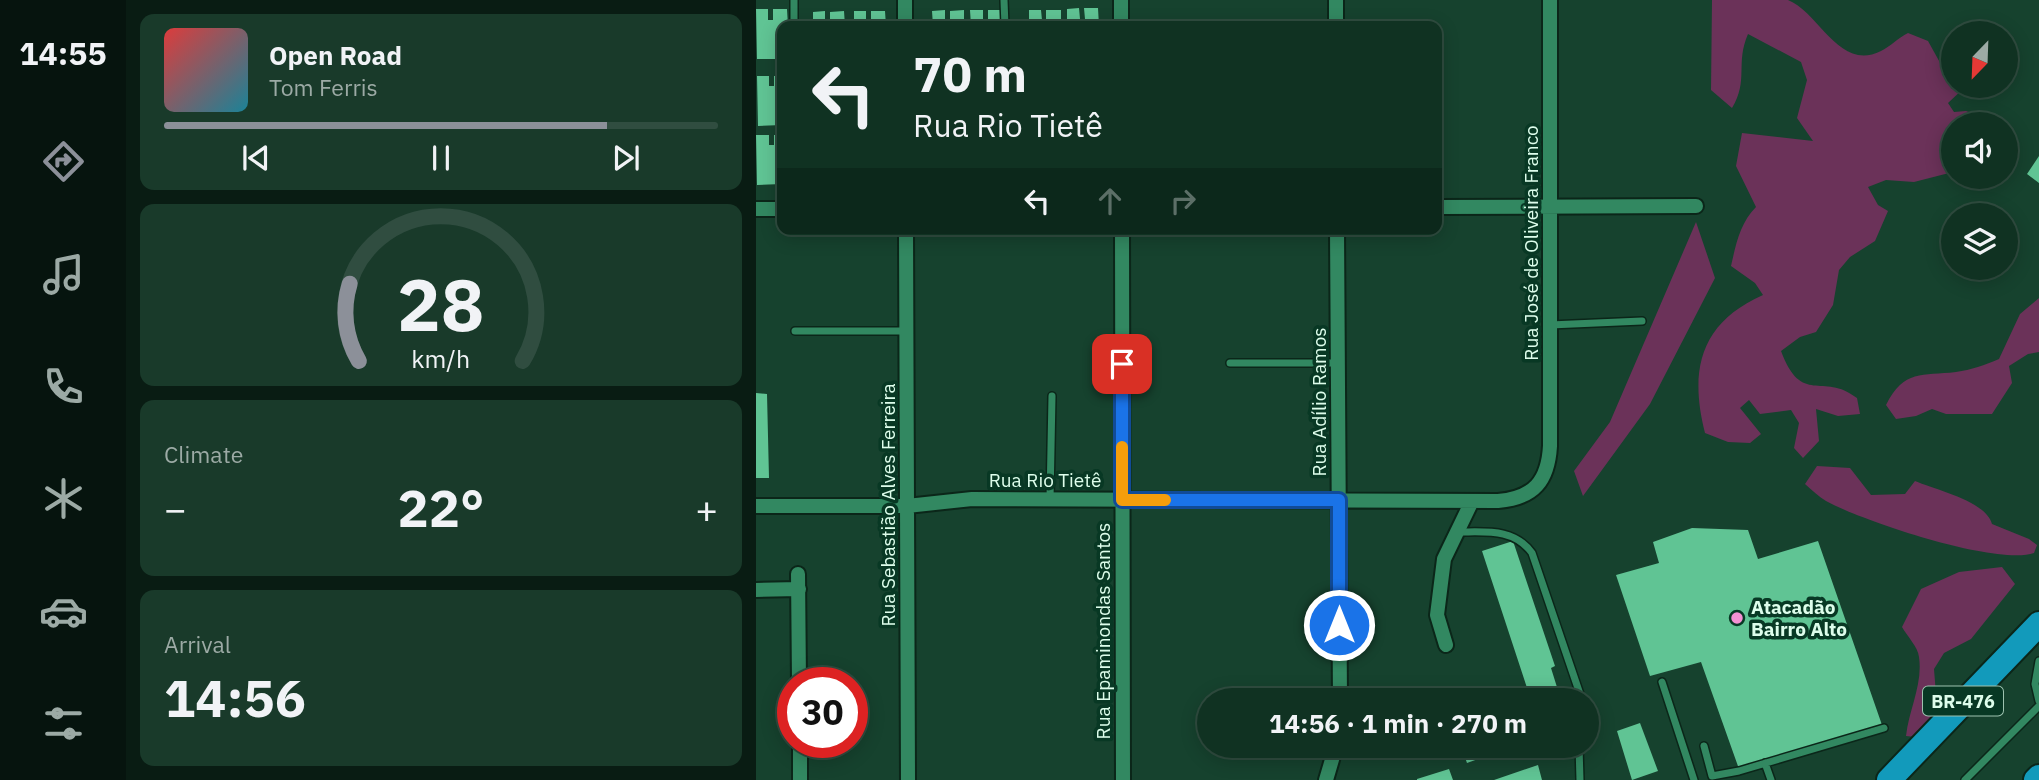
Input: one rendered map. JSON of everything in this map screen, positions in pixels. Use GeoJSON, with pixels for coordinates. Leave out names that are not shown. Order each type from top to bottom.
{"type":"FeatureCollection","features":[{"type":"Feature","properties":{"kind":"highway","name":"BR-476"},"geometry":{"type":"LineString","coordinates":[[1889,780],[2039,624]]}},
{"type":"Feature","properties":{"kind":"street"},"geometry":{"type":"LineString","coordinates":[[905,0],[905,21]]}},
{"type":"Feature","properties":{"kind":"street"},"geometry":{"type":"LineString","coordinates":[[1121,0],[1121,21]]}},
{"type":"Feature","properties":{"kind":"street"},"geometry":{"type":"LineString","coordinates":[[1336,0],[1336,21]]}},
{"type":"Feature","properties":{"kind":"street","name":"Rua José de Oliveira Franco"},"geometry":{"type":"LineString","coordinates":[[1540,485],[1546,474],[1550,446],[1550,0]]}},
{"type":"Feature","properties":{"kind":"street"},"geometry":{"type":"LineString","coordinates":[[1442,207],[1696,205]]}},
{"type":"Feature","properties":{"kind":"street"},"geometry":{"type":"LineString","coordinates":[[756,209],[777,209]]}},
{"type":"Feature","properties":{"kind":"street","name":"Rua Sebastião Alves Ferreira"},"geometry":{"type":"LineString","coordinates":[[906,235],[908,780]]}},
{"type":"Feature","properties":{"kind":"street","name":"Rua Epaminondas Santos"},"geometry":{"type":"LineString","coordinates":[[1122,235],[1123,780]]}},
{"type":"Feature","properties":{"kind":"street","name":"Rua Adílio Ramos"},"geometry":{"type":"LineString","coordinates":[[1338,235],[1339,688]]}},
{"type":"Feature","properties":{"kind":"street","name":"Rua Rio Tietê"},"geometry":{"type":"LineString","coordinates":[[756,506],[907,506],[972,499],[1511,500],[1530,493],[1540,485]]}},
{"type":"Feature","properties":{"kind":"street"},"geometry":{"type":"LineString","coordinates":[[1446,645],[1437,615],[1444,559],[1472,501]]}},
{"type":"Feature","properties":{"kind":"street"},"geometry":{"type":"LineString","coordinates":[[756,590],[798,581],[799,667]]}},
{"type":"Feature","properties":{"kind":"street"},"geometry":{"type":"LineString","coordinates":[[800,758],[800,780]]}},
{"type":"Feature","properties":{"kind":"street"},"geometry":{"type":"LineString","coordinates":[[1326,780],[1332,758]]}},
{"type":"Feature","properties":{"kind":"lane"},"geometry":{"type":"LineString","coordinates":[[794,0],[794,21]]}},
{"type":"Feature","properties":{"kind":"lane"},"geometry":{"type":"LineString","coordinates":[[1004,0],[1005,21]]}},
{"type":"Feature","properties":{"kind":"lane"},"geometry":{"type":"LineString","coordinates":[[1550,325],[1642,321]]}},
{"type":"Feature","properties":{"kind":"lane"},"geometry":{"type":"LineString","coordinates":[[795,331],[907,331]]}},
{"type":"Feature","properties":{"kind":"lane"},"geometry":{"type":"LineString","coordinates":[[1230,363],[1338,363]]}},
{"type":"Feature","properties":{"kind":"lane"},"geometry":{"type":"LineString","coordinates":[[1050,499],[1052,396]]}},
{"type":"Feature","properties":{"kind":"lane"},"geometry":{"type":"LineString","coordinates":[[1457,532],[1503,533],[1523,540],[1532,553],[1578,688]]}},
{"type":"Feature","properties":{"kind":"lane"},"geometry":{"type":"LineString","coordinates":[[1965,780],[2039,704],[2035,678],[2039,661]]}},
{"type":"Feature","properties":{"kind":"lane"},"geometry":{"type":"LineString","coordinates":[[1662,682],[1694,780]]}},
{"type":"Feature","properties":{"kind":"lane"},"geometry":{"type":"LineString","coordinates":[[1704,746],[1712,776],[1739,771],[1884,728]]}},
{"type":"Feature","properties":{"kind":"lane"},"geometry":{"type":"LineString","coordinates":[[1579,758],[1580,780]]}},
{"type":"Feature","properties":{"kind":"lane"},"geometry":{"type":"LineString","coordinates":[[1765,763],[1771,780]]}},
{"type":"Feature","properties":{"kind":"lane"},"geometry":{"type":"LineString","coordinates":[[1739,771],[1742,780]]}},
{"type":"Feature","properties":{"kind":"shaded area"},"geometry":{"type":"Polygon","coordinates":[[[1712,0],[1788,0],[1810,16],[1842,48],[1853,54],[1866,55],[1881,51],[1908,33],[1928,41],[1941,64],[1941,98],[1953,98],[1948,103],[1954,112],[1941,112],[1941,175],[1914,182],[1886,180],[1868,187],[1878,205],[1888,211],[1875,241],[1850,257],[1839,270],[1833,305],[1816,332],[1800,337],[1781,351],[1789,368],[1805,383],[1833,387],[1857,398],[1860,414],[1838,416],[1816,409],[1819,441],[1803,458],[1794,448],[1799,423],[1791,410],[1760,414],[1749,400],[1740,408],[1761,434],[1750,443],[1728,442],[1705,433],[1698,389],[1704,351],[1713,334],[1742,306],[1763,295],[1755,283],[1731,266],[1742,227],[1756,207],[1736,166],[1742,133],[1813,141],[1797,118],[1807,80],[1801,62],[1748,34],[1742,54],[1740,89],[1732,108],[1711,90],[1712,0]]]}},
{"type":"Feature","properties":{"kind":"shaded area"},"geometry":{"type":"Polygon","coordinates":[[[1696,222],[1715,278],[1650,404],[1583,496],[1574,471],[1610,422],[1696,222]]]}},
{"type":"Feature","properties":{"kind":"shaded area"},"geometry":{"type":"Polygon","coordinates":[[[2039,298],[2039,352],[2028,354],[2009,366],[2012,383],[1992,414],[1946,414],[1932,409],[1916,416],[1896,419],[1886,405],[1900,385],[1915,376],[1967,370],[1999,359],[2020,314],[2039,298]]]}},
{"type":"Feature","properties":{"kind":"shaded area"},"geometry":{"type":"Polygon","coordinates":[[[1817,466],[1850,468],[1871,495],[1905,494],[1915,481],[1959,497],[1980,509],[1992,524],[2029,539],[2037,545],[2034,553],[2016,555],[1961,548],[1898,530],[1844,510],[1823,499],[1805,484],[1817,466]]]}},
{"type":"Feature","properties":{"kind":"shaded area"},"geometry":{"type":"Polygon","coordinates":[[[2002,567],[2015,584],[1971,639],[1944,653],[1934,669],[1937,707],[1925,738],[1906,736],[1920,667],[1917,649],[1902,627],[1921,589],[1959,572],[2002,567]]]}},
{"type":"Feature","properties":{"kind":"building"},"geometry":{"type":"Polygon","coordinates":[[[1079,8],[1080,19],[1085,19],[1084,8],[1098,8],[1099,21],[1067,21],[1067,9],[1079,8]]]}},
{"type":"Feature","properties":{"kind":"building"},"geometry":{"type":"Polygon","coordinates":[[[756,9],[768,9],[768,20],[773,20],[773,9],[787,9],[788,21],[777,21],[777,59],[757,59],[756,9]]]}},
{"type":"Feature","properties":{"kind":"building"},"geometry":{"type":"Polygon","coordinates":[[[945,10],[945,21],[933,21],[932,11],[945,10]]]}},
{"type":"Feature","properties":{"kind":"building"},"geometry":{"type":"Polygon","coordinates":[[[964,10],[964,21],[950,21],[950,11],[964,10]]]}},
{"type":"Feature","properties":{"kind":"building"},"geometry":{"type":"Polygon","coordinates":[[[970,10],[983,10],[983,20],[988,20],[988,10],[1002,10],[1003,21],[971,21],[970,10]]]}},
{"type":"Feature","properties":{"kind":"building"},"geometry":{"type":"Polygon","coordinates":[[[1029,10],[1041,10],[1042,20],[1046,20],[1046,10],[1061,10],[1061,21],[1029,21],[1029,10]]]}},
{"type":"Feature","properties":{"kind":"building"},"geometry":{"type":"Polygon","coordinates":[[[825,11],[825,21],[813,21],[813,12],[825,11]]]}},
{"type":"Feature","properties":{"kind":"building"},"geometry":{"type":"Polygon","coordinates":[[[844,11],[845,21],[830,21],[830,12],[844,11]]]}},
{"type":"Feature","properties":{"kind":"building"},"geometry":{"type":"Polygon","coordinates":[[[854,11],[866,11],[866,21],[854,21],[854,11]]]}},
{"type":"Feature","properties":{"kind":"building"},"geometry":{"type":"Polygon","coordinates":[[[871,11],[885,11],[886,21],[871,21],[871,11]]]}},
{"type":"Feature","properties":{"kind":"building"},"geometry":{"type":"Polygon","coordinates":[[[757,76],[769,76],[769,86],[774,86],[774,76],[777,76],[777,125],[758,126],[757,76]]]}},
{"type":"Feature","properties":{"kind":"building"},"geometry":{"type":"Polygon","coordinates":[[[756,135],[769,135],[769,145],[774,145],[774,135],[777,135],[777,184],[757,185],[756,135]]]}},
{"type":"Feature","properties":{"kind":"building"},"geometry":{"type":"Polygon","coordinates":[[[2039,156],[2039,183],[2027,174],[2039,156]]]}},
{"type":"Feature","properties":{"kind":"building"},"geometry":{"type":"Polygon","coordinates":[[[756,393],[767,394],[769,478],[756,478],[756,393]]]}},
{"type":"Feature","properties":{"kind":"building","name":"Atacadão Bairro Alto"},"geometry":{"type":"Polygon","coordinates":[[[1692,528],[1748,530],[1758,559],[1818,541],[1882,725],[1739,769],[1701,662],[1650,676],[1616,575],[1659,563],[1653,542],[1692,528]]]}},
{"type":"Feature","properties":{"kind":"building"},"geometry":{"type":"Polygon","coordinates":[[[1513,541],[1555,666],[1551,668],[1557,688],[1527,688],[1482,551],[1513,541]]]}},
{"type":"Feature","properties":{"kind":"building"},"geometry":{"type":"Polygon","coordinates":[[[1640,723],[1658,771],[1632,780],[1617,731],[1640,723]]]}},
{"type":"Feature","properties":{"kind":"building"},"geometry":{"type":"Polygon","coordinates":[[[1465,758],[1481,758],[1467,763],[1465,758]]]}},
{"type":"Feature","properties":{"kind":"building"},"geometry":{"type":"Polygon","coordinates":[[[1538,765],[1542,780],[1494,780],[1538,765]]]}},
{"type":"Feature","properties":{"kind":"building"},"geometry":{"type":"Polygon","coordinates":[[[1449,769],[1453,780],[1417,780],[1417,779],[1449,769]]]}},
{"type":"Feature","properties":{"kind":"slow traffic"},"geometry":{"type":"LineString","coordinates":[[1122,447],[1122,500],[1165,500]]}},
{"type":"Feature","properties":{"kind":"place","name":"Atacadão Bairro Alto"},"geometry":{"type":"Point","coordinates":[1737,618]}},
{"type":"Feature","properties":{"kind":"route"},"geometry":{"type":"LineString","coordinates":[[1122,364],[1122,500],[1339,500],[1339,625]]}}]}
